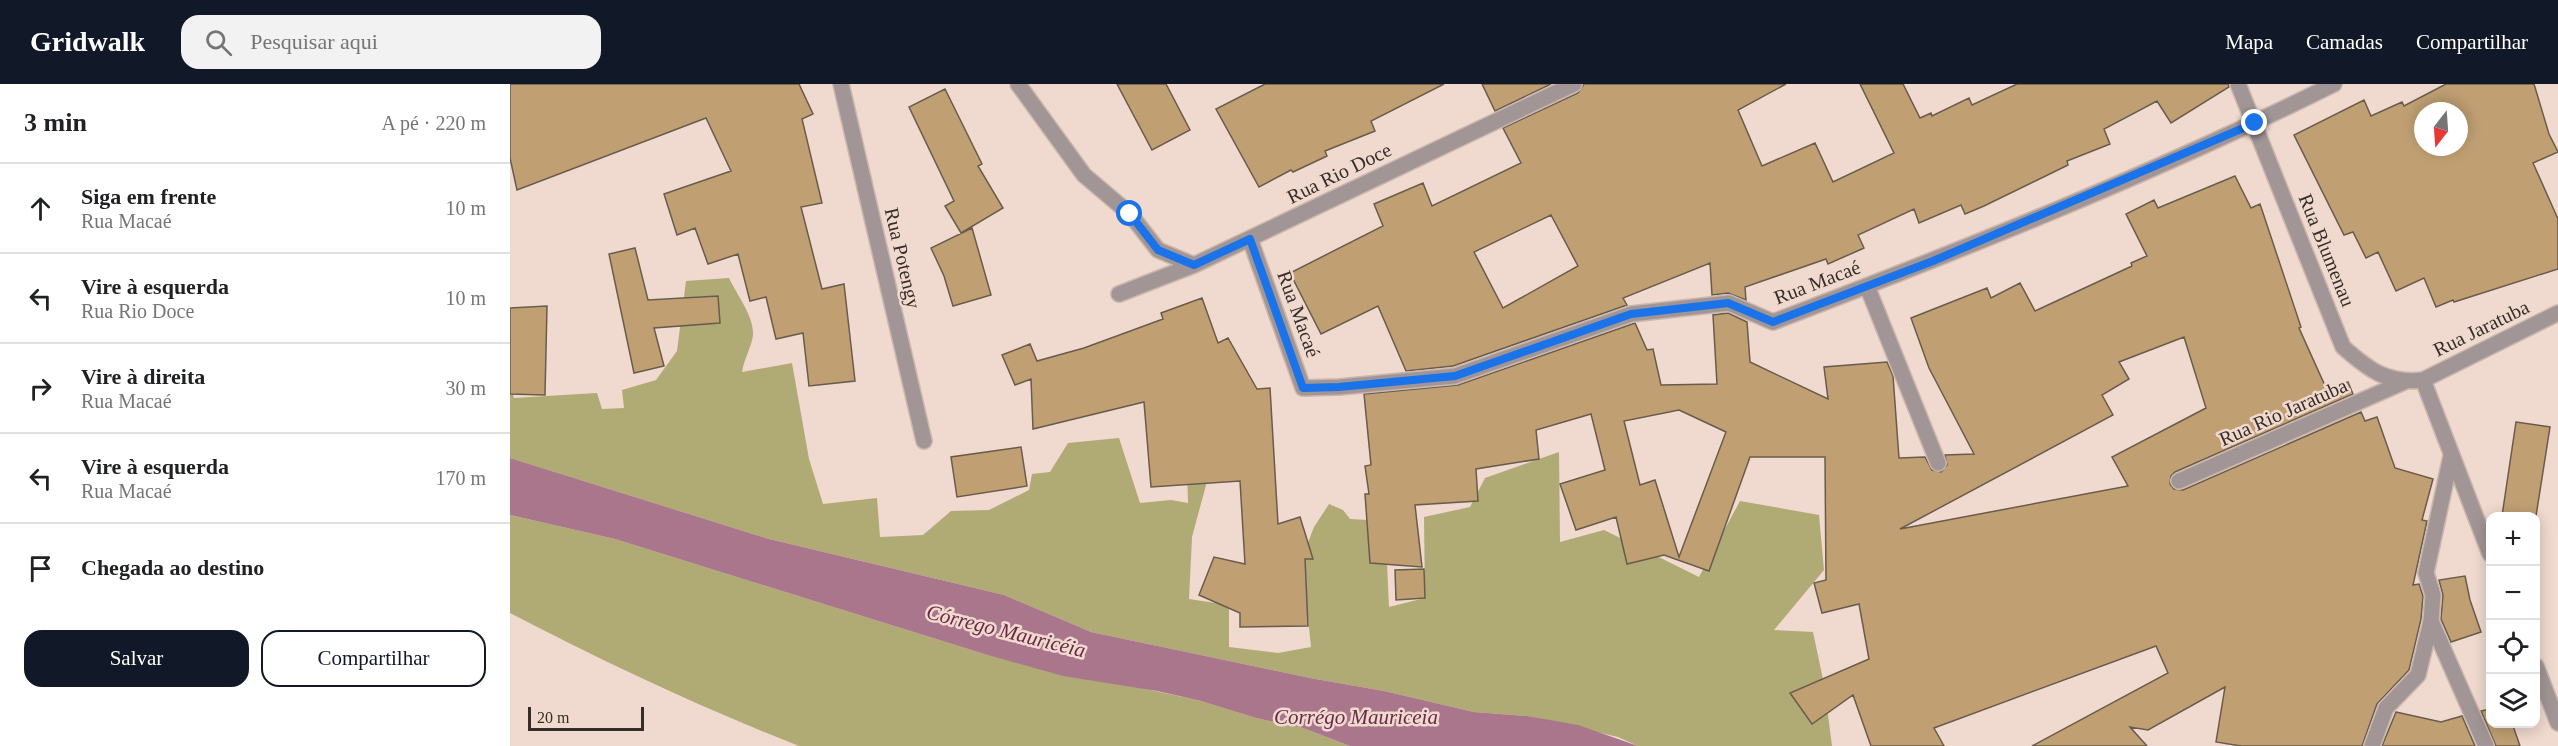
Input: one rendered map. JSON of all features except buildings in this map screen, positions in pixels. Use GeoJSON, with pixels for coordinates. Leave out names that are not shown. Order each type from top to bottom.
{"type":"FeatureCollection","features":[{"type":"Feature","properties":{"kind":"street","name":"Rua Potengy"},"geometry":{"type":"LineString","coordinates":[[841,84],[924,441]]}},
{"type":"Feature","properties":{"kind":"street"},"geometry":{"type":"LineString","coordinates":[[1018,84],[1084,175],[1130,214],[1158,250],[1194,265]]}},
{"type":"Feature","properties":{"kind":"street","name":"Rua Rio Doce"},"geometry":{"type":"LineString","coordinates":[[1119,294],[1194,265],[1574,84]]}},
{"type":"Feature","properties":{"kind":"street","name":"Rua Blumenau"},"geometry":{"type":"LineString","coordinates":[[2238,84],[2343,347],[2365,367],[2385,377],[2404,382],[2423,380]]}},
{"type":"Feature","properties":{"kind":"street","name":"Rua Macaé"},"geometry":{"type":"LineString","coordinates":[[1250,239],[1303,388],[1339,387],[1455,376],[1631,314],[1728,303],[1773,322],[1933,261],[2255,123],[2334,84]]}},
{"type":"Feature","properties":{"kind":"street"},"geometry":{"type":"LineString","coordinates":[[1867,286],[1938,463]]}},
{"type":"Feature","properties":{"kind":"street","name":"Rua Jaratuba"},"geometry":{"type":"LineString","coordinates":[[2423,380],[2558,314]]}},
{"type":"Feature","properties":{"kind":"street"},"geometry":{"type":"LineString","coordinates":[[2423,380],[2486,544]]}},
{"type":"Feature","properties":{"kind":"street","name":"Rua Rio Jaratuba"},"geometry":{"type":"LineString","coordinates":[[2179,481],[2404,382]]}},
{"type":"Feature","properties":{"kind":"street"},"geometry":{"type":"LineString","coordinates":[[2372,746],[2386,708],[2418,675],[2431,621],[2433,595],[2426,573],[2451,456]]}},
{"type":"Feature","properties":{"kind":"street"},"geometry":{"type":"LineString","coordinates":[[2431,621],[2486,746]]}},
{"type":"Feature","properties":{"kind":"street"},"geometry":{"type":"LineString","coordinates":[[2538,674],[2558,723]]}},
{"type":"Feature","properties":{"kind":"shaded area"},"geometry":{"type":"Polygon","coordinates":[[[729,278],[748,313],[753,328],[742,372],[792,363],[809,459],[823,504],[877,498],[880,537],[923,535],[951,511],[989,510],[1029,490],[1032,474],[1050,472],[1068,443],[1119,438],[1140,503],[1171,500],[1188,503],[1187,466],[1209,474],[1192,537],[1189,599],[1229,605],[1229,647],[1278,653],[1311,647],[1302,558],[1314,527],[1329,504],[1343,510],[1350,519],[1385,521],[1389,607],[1425,598],[1424,517],[1470,507],[1485,478],[1559,452],[1560,542],[1604,530],[1699,577],[1740,501],[1819,515],[1824,570],[1774,630],[1813,632],[1824,684],[1832,746],[1638,746],[1618,737],[1527,716],[1474,712],[1384,691],[1310,678],[1091,632],[1004,595],[769,539],[510,458],[510,385],[514,398],[597,393],[602,409],[624,408],[622,390],[656,380],[677,351],[686,281],[729,278]]]}},
{"type":"Feature","properties":{"kind":"shaded area"},"geometry":{"type":"Polygon","coordinates":[[[510,515],[615,539],[981,653],[1201,701],[1256,718],[1303,728],[1350,746],[799,746],[653,683],[510,613],[510,515]]]}},
{"type":"Feature","properties":{"kind":"water"},"geometry":{"type":"Polygon","coordinates":[[[510,458],[769,539],[1004,595],[1091,632],[1310,678],[1384,691],[1474,712],[1527,716],[1578,725],[1638,746],[1350,746],[1303,728],[1256,718],[1201,701],[1157,691],[1063,676],[981,653],[615,539],[510,515],[510,458]]]}},
{"type":"Feature","properties":{"kind":"route"},"geometry":{"type":"LineString","coordinates":[[1130,214],[1158,250],[1194,265],[1250,239],[1303,388],[1339,387],[1455,376],[1631,314],[1728,303],[1773,322],[1933,261],[2255,123]]}},
{"type":"Feature","properties":{"kind":"water label","name":"Córrego Mauricéia"},"geometry":{"type":"Point","coordinates":[1006,631]}},
{"type":"Feature","properties":{"kind":"water label","name":"Corrégo Mauriceia"},"geometry":{"type":"Point","coordinates":[1356,717]}}]}
